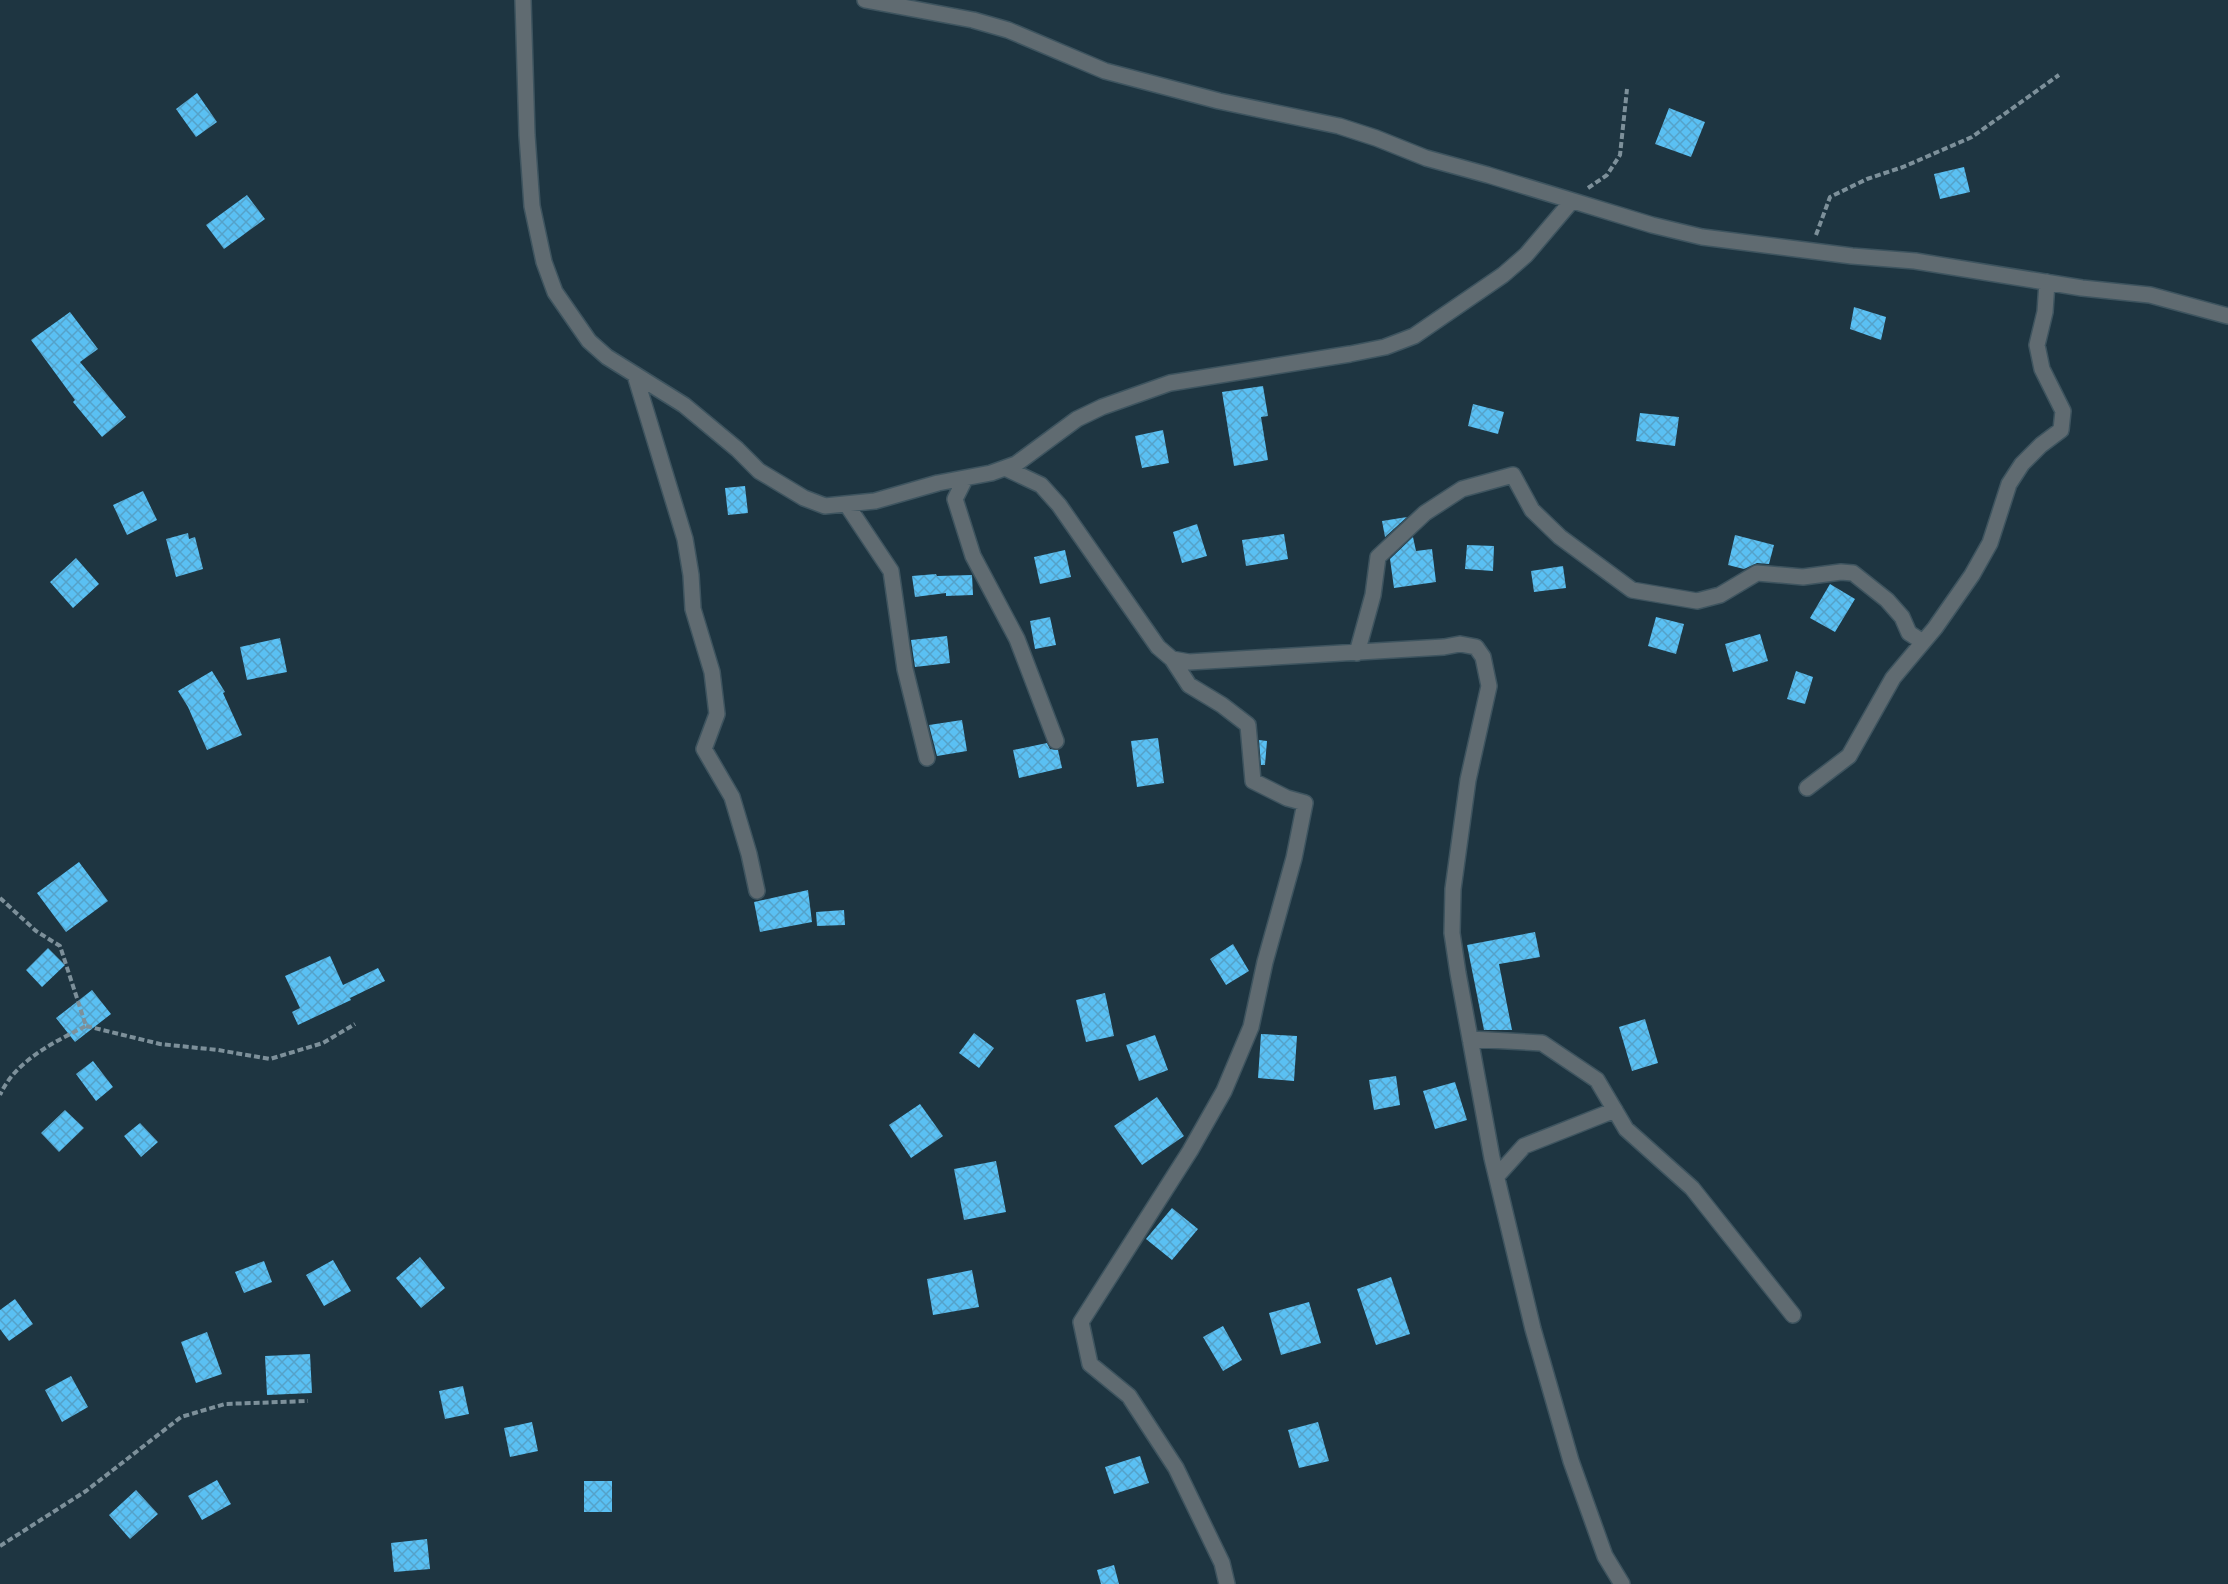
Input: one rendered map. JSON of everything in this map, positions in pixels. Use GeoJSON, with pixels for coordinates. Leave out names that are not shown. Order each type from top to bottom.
{"type":"FeatureCollection","features":[{"type":"Feature","properties":{"kind":"street"},"geometry":{"type":"LineString","coordinates":[[523,0],[532,206],[544,262],[555,292],[589,340],[607,357],[684,405],[738,449],[759,471],[804,498],[825,506],[875,501],[938,483],[965,479],[1005,468],[1016,464],[1077,419],[1102,407],[1161,386],[1206,376],[1376,348],[1414,336],[1503,275],[1526,255],[1571,202]]}},
{"type":"Feature","properties":{"kind":"street"},"geometry":{"type":"LineString","coordinates":[[865,0],[974,20],[1008,30],[1105,71],[1219,100],[1339,126],[1426,158],[1571,202],[1702,237],[1950,266],[2150,296],[2228,316]]}},
{"type":"Feature","properties":{"kind":"street"},"geometry":{"type":"LineString","coordinates":[[1807,788],[1849,756],[1893,678],[1935,628],[1976,567],[1990,543],[2009,484],[2022,464],[2041,445],[2061,430],[2063,411],[2042,369],[2037,345],[2045,312],[2046,282]]}},
{"type":"Feature","properties":{"kind":"street"},"geometry":{"type":"LineString","coordinates":[[635,375],[685,539],[691,575],[693,609],[712,672],[717,714],[704,749],[732,797],[757,891]]}},
{"type":"Feature","properties":{"kind":"street"},"geometry":{"type":"LineString","coordinates":[[1005,468],[1041,485],[1059,505],[1158,647],[1172,659],[1189,685],[1222,705],[1248,725],[1253,781],[1287,798],[1305,803],[1294,858],[1265,962],[1251,1027],[1224,1091],[1190,1151],[1082,1322],[1090,1364],[1129,1396],[1176,1468],[1222,1563],[1227,1584]]}},
{"type":"Feature","properties":{"kind":"street"},"geometry":{"type":"LineString","coordinates":[[1357,653],[1373,594],[1378,557],[1425,513],[1462,489],[1513,475],[1532,510],[1560,537],[1632,591],[1697,601],[1720,595],[1757,573],[1803,577],[1841,572],[1853,573],[1887,600],[1902,617],[1909,633],[1923,642]]}},
{"type":"Feature","properties":{"kind":"street"},"geometry":{"type":"LineString","coordinates":[[965,479],[955,499],[973,556],[1017,639],[1056,741]]}},
{"type":"Feature","properties":{"kind":"street"},"geometry":{"type":"LineString","coordinates":[[847,505],[891,571],[905,669],[927,758]]}},
{"type":"Feature","properties":{"kind":"street"},"geometry":{"type":"LineString","coordinates":[[1172,659],[1189,662],[1357,653],[1460,644],[1476,647],[1483,657],[1489,686],[1468,780],[1453,889],[1452,933],[1497,1176],[1533,1329],[1571,1461],[1605,1556],[1622,1584]]}},
{"type":"Feature","properties":{"kind":"street"},"geometry":{"type":"LineString","coordinates":[[1470,1039],[1542,1043],[1597,1080],[1626,1129],[1692,1188],[1793,1316]]}},
{"type":"Feature","properties":{"kind":"street"},"geometry":{"type":"LineString","coordinates":[[1497,1176],[1524,1146],[1615,1110]]}},
{"type":"Feature","properties":{"kind":"path"},"geometry":{"type":"LineString","coordinates":[[1810,249],[1830,197],[1867,178],[1913,163],[1972,137],[2059,75]]}},
{"type":"Feature","properties":{"kind":"path"},"geometry":{"type":"LineString","coordinates":[[1571,202],[1606,176],[1620,155],[1627,89]]}},
{"type":"Feature","properties":{"kind":"path"},"geometry":{"type":"LineString","coordinates":[[0,898],[36,931],[60,946],[86,1026]]}},
{"type":"Feature","properties":{"kind":"path"},"geometry":{"type":"LineString","coordinates":[[0,1095],[6,1081],[44,1047],[86,1026],[160,1044],[218,1050],[270,1059],[323,1043],[355,1024]]}},
{"type":"Feature","properties":{"kind":"path"},"geometry":{"type":"LineString","coordinates":[[0,1546],[86,1491],[181,1417],[225,1404],[308,1401]]}},
{"type":"Feature","properties":{"kind":"building"},"geometry":{"type":"Polygon","coordinates":[[[197,93],[217,122],[196,137],[176,109],[197,93]]]}},
{"type":"Feature","properties":{"kind":"building"},"geometry":{"type":"Polygon","coordinates":[[[1669,108],[1705,122],[1691,157],[1655,144],[1669,108]]]}},
{"type":"Feature","properties":{"kind":"building"},"geometry":{"type":"Polygon","coordinates":[[[1964,167],[1970,192],[1940,199],[1934,174],[1964,167]]]}},
{"type":"Feature","properties":{"kind":"building"},"geometry":{"type":"Polygon","coordinates":[[[247,195],[265,219],[224,249],[206,225],[247,195]]]}},
{"type":"Feature","properties":{"kind":"building"},"geometry":{"type":"Polygon","coordinates":[[[1854,307],[1886,317],[1881,340],[1850,329],[1854,307]]]}},
{"type":"Feature","properties":{"kind":"building"},"geometry":{"type":"Polygon","coordinates":[[[70,312],[98,349],[80,362],[126,417],[102,437],[73,402],[75,400],[31,340],[70,312]]]}},
{"type":"Feature","properties":{"kind":"building"},"geometry":{"type":"Polygon","coordinates":[[[1263,386],[1268,416],[1261,417],[1268,460],[1234,466],[1222,392],[1263,386]]]}},
{"type":"Feature","properties":{"kind":"building"},"geometry":{"type":"Polygon","coordinates":[[[1473,404],[1504,412],[1498,434],[1468,426],[1473,404]]]}},
{"type":"Feature","properties":{"kind":"building"},"geometry":{"type":"Polygon","coordinates":[[[1640,413],[1679,417],[1675,446],[1636,441],[1640,413]]]}},
{"type":"Feature","properties":{"kind":"building"},"geometry":{"type":"Polygon","coordinates":[[[1163,430],[1169,463],[1142,468],[1135,436],[1163,430]]]}},
{"type":"Feature","properties":{"kind":"building"},"geometry":{"type":"Polygon","coordinates":[[[745,486],[748,513],[728,515],[725,488],[745,486]]]}},
{"type":"Feature","properties":{"kind":"building"},"geometry":{"type":"Polygon","coordinates":[[[143,491],[157,520],[127,535],[113,505],[143,491]]]}},
{"type":"Feature","properties":{"kind":"building"},"geometry":{"type":"Polygon","coordinates":[[[1407,517],[1385,537],[1382,521],[1407,517]]]}},
{"type":"Feature","properties":{"kind":"building"},"geometry":{"type":"Polygon","coordinates":[[[1197,524],[1207,556],[1182,563],[1173,532],[1197,524]]]}},
{"type":"Feature","properties":{"kind":"building"},"geometry":{"type":"Polygon","coordinates":[[[188,533],[189,539],[195,537],[203,569],[176,577],[166,539],[188,533]]]}},
{"type":"Feature","properties":{"kind":"building"},"geometry":{"type":"Polygon","coordinates":[[[1284,534],[1288,559],[1246,566],[1242,540],[1284,534]]]}},
{"type":"Feature","properties":{"kind":"building"},"geometry":{"type":"Polygon","coordinates":[[[1735,535],[1774,545],[1769,564],[1757,563],[1744,569],[1728,565],[1735,535]]]}},
{"type":"Feature","properties":{"kind":"building"},"geometry":{"type":"Polygon","coordinates":[[[1413,537],[1416,551],[1432,549],[1436,582],[1394,588],[1390,559],[1413,537]]]}},
{"type":"Feature","properties":{"kind":"building"},"geometry":{"type":"Polygon","coordinates":[[[1467,545],[1494,546],[1493,571],[1465,569],[1467,545]]]}},
{"type":"Feature","properties":{"kind":"building"},"geometry":{"type":"Polygon","coordinates":[[[1065,550],[1071,577],[1040,584],[1034,557],[1065,550]]]}},
{"type":"Feature","properties":{"kind":"building"},"geometry":{"type":"Polygon","coordinates":[[[76,558],[99,584],[73,608],[50,582],[76,558]]]}},
{"type":"Feature","properties":{"kind":"building"},"geometry":{"type":"Polygon","coordinates":[[[1563,566],[1566,588],[1534,592],[1531,571],[1563,566]]]}},
{"type":"Feature","properties":{"kind":"building"},"geometry":{"type":"Polygon","coordinates":[[[936,574],[937,576],[972,575],[973,595],[946,596],[946,593],[915,597],[912,576],[936,574]]]}},
{"type":"Feature","properties":{"kind":"building"},"geometry":{"type":"Polygon","coordinates":[[[1830,584],[1855,599],[1835,632],[1810,618],[1830,584]]]}},
{"type":"Feature","properties":{"kind":"building"},"geometry":{"type":"Polygon","coordinates":[[[1050,617],[1056,645],[1035,649],[1030,621],[1050,617]]]}},
{"type":"Feature","properties":{"kind":"building"},"geometry":{"type":"Polygon","coordinates":[[[1656,617],[1684,624],[1676,654],[1648,646],[1656,617]]]}},
{"type":"Feature","properties":{"kind":"building"},"geometry":{"type":"Polygon","coordinates":[[[1760,634],[1768,661],[1733,672],[1725,644],[1760,634]]]}},
{"type":"Feature","properties":{"kind":"building"},"geometry":{"type":"Polygon","coordinates":[[[947,636],[950,663],[915,667],[911,640],[947,636]]]}},
{"type":"Feature","properties":{"kind":"building"},"geometry":{"type":"Polygon","coordinates":[[[280,638],[287,672],[247,680],[240,647],[280,638]]]}},
{"type":"Feature","properties":{"kind":"building"},"geometry":{"type":"Polygon","coordinates":[[[212,671],[225,692],[223,693],[242,735],[207,750],[188,707],[178,691],[212,671]]]}},
{"type":"Feature","properties":{"kind":"building"},"geometry":{"type":"Polygon","coordinates":[[[1796,671],[1813,677],[1805,704],[1787,699],[1796,671]]]}},
{"type":"Feature","properties":{"kind":"building"},"geometry":{"type":"Polygon","coordinates":[[[962,720],[967,751],[937,756],[929,725],[962,720]]]}},
{"type":"Feature","properties":{"kind":"building"},"geometry":{"type":"Polygon","coordinates":[[[1158,738],[1164,783],[1137,787],[1131,741],[1158,738]]]}},
{"type":"Feature","properties":{"kind":"building"},"geometry":{"type":"Polygon","coordinates":[[[1259,740],[1267,741],[1265,765],[1261,765],[1259,740]]]}},
{"type":"Feature","properties":{"kind":"building"},"geometry":{"type":"Polygon","coordinates":[[[1047,743],[1050,749],[1058,750],[1062,768],[1019,778],[1013,750],[1047,743]]]}},
{"type":"Feature","properties":{"kind":"building"},"geometry":{"type":"Polygon","coordinates":[[[79,862],[108,901],[66,932],[37,893],[79,862]]]}},
{"type":"Feature","properties":{"kind":"building"},"geometry":{"type":"Polygon","coordinates":[[[808,890],[812,922],[760,932],[754,902],[808,890]]]}},
{"type":"Feature","properties":{"kind":"building"},"geometry":{"type":"Polygon","coordinates":[[[844,910],[845,925],[817,926],[816,912],[844,910]]]}},
{"type":"Feature","properties":{"kind":"building"},"geometry":{"type":"Polygon","coordinates":[[[1535,932],[1540,957],[1499,964],[1512,1030],[1484,1030],[1467,945],[1535,932]]]}},
{"type":"Feature","properties":{"kind":"building"},"geometry":{"type":"Polygon","coordinates":[[[1233,944],[1249,971],[1226,985],[1210,959],[1233,944]]]}},
{"type":"Feature","properties":{"kind":"building"},"geometry":{"type":"Polygon","coordinates":[[[48,948],[65,965],[42,987],[26,970],[48,948]]]}},
{"type":"Feature","properties":{"kind":"building"},"geometry":{"type":"Polygon","coordinates":[[[330,956],[343,985],[378,968],[385,981],[298,1025],[292,1012],[300,1008],[285,976],[330,956]]]}},
{"type":"Feature","properties":{"kind":"building"},"geometry":{"type":"Polygon","coordinates":[[[92,990],[111,1014],[75,1042],[56,1018],[92,990]]]}},
{"type":"Feature","properties":{"kind":"building"},"geometry":{"type":"Polygon","coordinates":[[[1105,993],[1114,1036],[1086,1042],[1076,1000],[1105,993]]]}},
{"type":"Feature","properties":{"kind":"building"},"geometry":{"type":"Polygon","coordinates":[[[1645,1019],[1658,1063],[1632,1071],[1619,1027],[1645,1019]]]}},
{"type":"Feature","properties":{"kind":"building"},"geometry":{"type":"Polygon","coordinates":[[[974,1033],[994,1048],[979,1068],[959,1053],[974,1033]]]}},
{"type":"Feature","properties":{"kind":"building"},"geometry":{"type":"Polygon","coordinates":[[[1261,1034],[1297,1036],[1294,1081],[1258,1078],[1261,1034]]]}},
{"type":"Feature","properties":{"kind":"building"},"geometry":{"type":"Polygon","coordinates":[[[1155,1035],[1168,1070],[1139,1081],[1126,1045],[1155,1035]]]}},
{"type":"Feature","properties":{"kind":"building"},"geometry":{"type":"Polygon","coordinates":[[[93,1061],[113,1087],[96,1101],[76,1074],[93,1061]]]}},
{"type":"Feature","properties":{"kind":"building"},"geometry":{"type":"Polygon","coordinates":[[[1396,1076],[1400,1105],[1374,1110],[1369,1080],[1396,1076]]]}},
{"type":"Feature","properties":{"kind":"building"},"geometry":{"type":"Polygon","coordinates":[[[1455,1082],[1467,1120],[1435,1129],[1423,1091],[1455,1082]]]}},
{"type":"Feature","properties":{"kind":"building"},"geometry":{"type":"Polygon","coordinates":[[[1157,1097],[1184,1136],[1142,1165],[1114,1126],[1157,1097]]]}},
{"type":"Feature","properties":{"kind":"building"},"geometry":{"type":"Polygon","coordinates":[[[920,1104],[943,1136],[911,1158],[889,1125],[920,1104]]]}},
{"type":"Feature","properties":{"kind":"building"},"geometry":{"type":"Polygon","coordinates":[[[65,1110],[84,1128],[59,1152],[41,1133],[65,1110]]]}},
{"type":"Feature","properties":{"kind":"building"},"geometry":{"type":"Polygon","coordinates":[[[140,1123],[158,1142],[141,1157],[124,1136],[140,1123]]]}},
{"type":"Feature","properties":{"kind":"building"},"geometry":{"type":"Polygon","coordinates":[[[996,1161],[1006,1212],[964,1220],[954,1169],[996,1161]]]}},
{"type":"Feature","properties":{"kind":"building"},"geometry":{"type":"Polygon","coordinates":[[[1172,1208],[1198,1229],[1172,1260],[1146,1239],[1172,1208]]]}},
{"type":"Feature","properties":{"kind":"building"},"geometry":{"type":"Polygon","coordinates":[[[420,1257],[445,1288],[421,1308],[396,1278],[420,1257]]]}},
{"type":"Feature","properties":{"kind":"building"},"geometry":{"type":"Polygon","coordinates":[[[333,1260],[351,1291],[324,1306],[306,1275],[333,1260]]]}},
{"type":"Feature","properties":{"kind":"building"},"geometry":{"type":"Polygon","coordinates":[[[264,1261],[272,1282],[244,1293],[235,1272],[264,1261]]]}},
{"type":"Feature","properties":{"kind":"building"},"geometry":{"type":"Polygon","coordinates":[[[972,1270],[979,1307],[933,1315],[927,1279],[972,1270]]]}},
{"type":"Feature","properties":{"kind":"building"},"geometry":{"type":"Polygon","coordinates":[[[1391,1277],[1410,1334],[1376,1345],[1357,1289],[1391,1277]]]}},
{"type":"Feature","properties":{"kind":"building"},"geometry":{"type":"Polygon","coordinates":[[[15,1299],[33,1324],[9,1341],[0,1329],[0,1310],[15,1299]]]}},
{"type":"Feature","properties":{"kind":"building"},"geometry":{"type":"Polygon","coordinates":[[[1309,1302],[1321,1343],[1281,1355],[1269,1313],[1309,1302]]]}},
{"type":"Feature","properties":{"kind":"building"},"geometry":{"type":"Polygon","coordinates":[[[1223,1326],[1242,1360],[1223,1371],[1203,1337],[1223,1326]]]}},
{"type":"Feature","properties":{"kind":"building"},"geometry":{"type":"Polygon","coordinates":[[[207,1332],[222,1374],[196,1383],[181,1342],[207,1332]]]}},
{"type":"Feature","properties":{"kind":"building"},"geometry":{"type":"Polygon","coordinates":[[[310,1354],[312,1393],[267,1395],[265,1356],[310,1354]]]}},
{"type":"Feature","properties":{"kind":"building"},"geometry":{"type":"Polygon","coordinates":[[[71,1376],[88,1407],[62,1422],[45,1390],[71,1376]]]}},
{"type":"Feature","properties":{"kind":"building"},"geometry":{"type":"Polygon","coordinates":[[[463,1386],[469,1414],[445,1419],[439,1391],[463,1386]]]}},
{"type":"Feature","properties":{"kind":"building"},"geometry":{"type":"Polygon","coordinates":[[[532,1422],[538,1451],[510,1457],[504,1428],[532,1422]]]}},
{"type":"Feature","properties":{"kind":"building"},"geometry":{"type":"Polygon","coordinates":[[[1318,1422],[1329,1461],[1299,1468],[1288,1430],[1318,1422]]]}},
{"type":"Feature","properties":{"kind":"building"},"geometry":{"type":"Polygon","coordinates":[[[1140,1456],[1149,1483],[1114,1494],[1105,1467],[1140,1456]]]}},
{"type":"Feature","properties":{"kind":"building"},"geometry":{"type":"Polygon","coordinates":[[[217,1480],[231,1504],[202,1520],[188,1496],[217,1480]]]}},
{"type":"Feature","properties":{"kind":"building"},"geometry":{"type":"Polygon","coordinates":[[[584,1481],[612,1481],[612,1512],[584,1512],[584,1481]]]}},
{"type":"Feature","properties":{"kind":"building"},"geometry":{"type":"Polygon","coordinates":[[[136,1490],[158,1514],[130,1539],[109,1515],[136,1490]]]}},
{"type":"Feature","properties":{"kind":"building"},"geometry":{"type":"Polygon","coordinates":[[[427,1539],[430,1569],[394,1572],[391,1543],[427,1539]]]}},
{"type":"Feature","properties":{"kind":"building"},"geometry":{"type":"Polygon","coordinates":[[[1114,1565],[1119,1584],[1101,1584],[1097,1570],[1114,1565]]]}}]}
